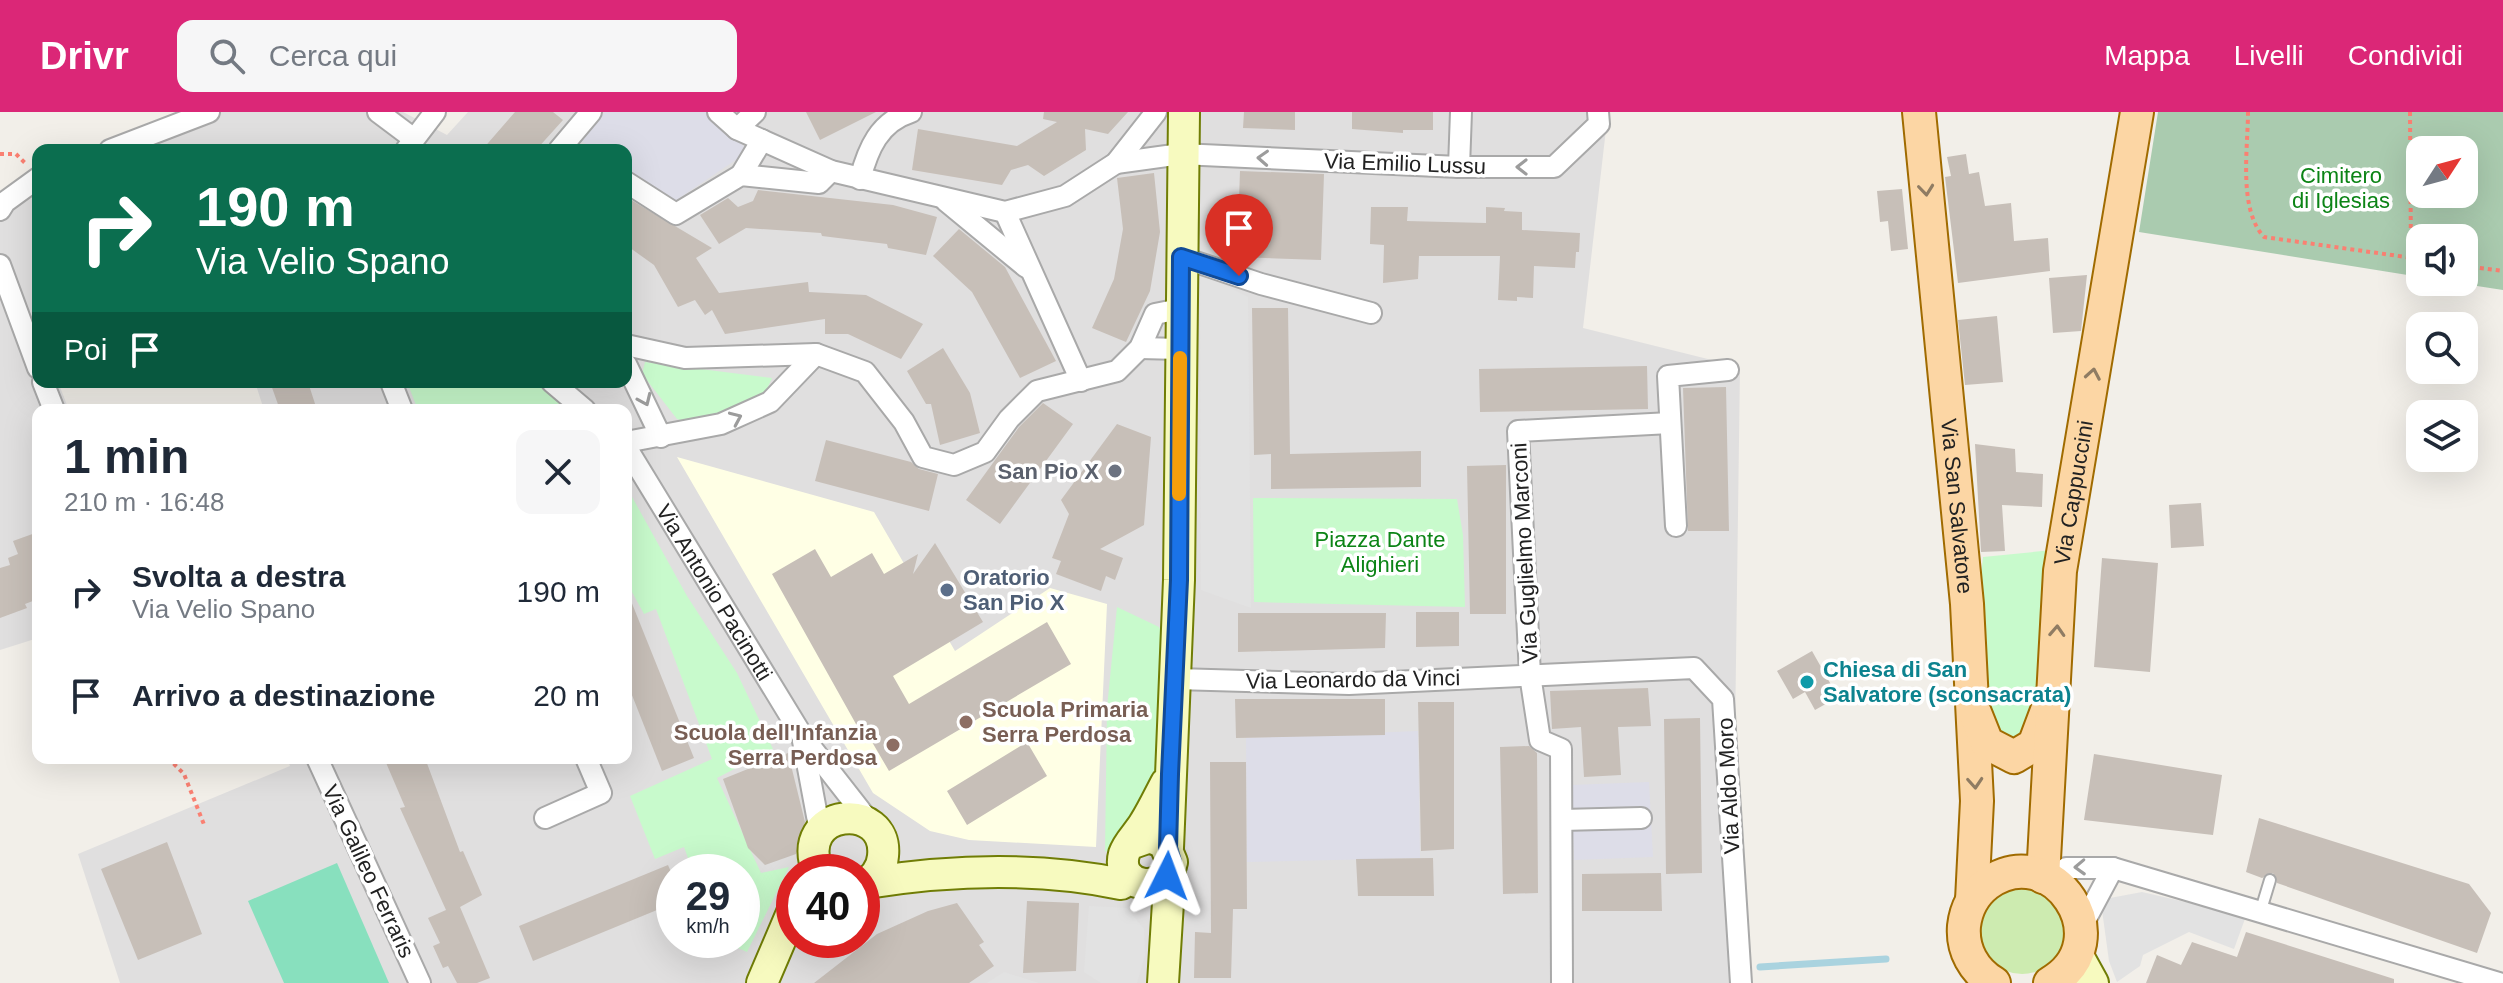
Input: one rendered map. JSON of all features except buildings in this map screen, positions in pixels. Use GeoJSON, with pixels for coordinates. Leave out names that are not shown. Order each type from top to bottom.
{"type":"FeatureCollection","features":[{"type":"Feature","properties":{"kind":"main road","name":"Via San Salvatore"},"geometry":{"type":"LineString","coordinates":[[1919,112],[1967,604],[1969,698],[1977,801],[1972,900],[1964,929],[1976,971]]}},
{"type":"Feature","properties":{"kind":"main road","name":"Via Cappuccini"},"geometry":{"type":"LineString","coordinates":[[2048,879],[2060,571],[2137,112]]}},
{"type":"Feature","properties":{"kind":"main road"},"geometry":{"type":"LineString","coordinates":[[1969,698],[1987,743],[2014,757],[2034,745],[2054,691]]}},
{"type":"Feature","properties":{"kind":"main road"},"geometry":{"type":"LineString","coordinates":[[1972,900],[1986,885],[2004,875],[2023,873],[2048,879],[2073,901],[2071,967]]}},
{"type":"Feature","properties":{"kind":"main road"},"geometry":{"type":"LineString","coordinates":[[1976,971],[1994,983]]}},
{"type":"Feature","properties":{"kind":"street"},"geometry":{"type":"LineString","coordinates":[[126,144],[209,112]]}},
{"type":"Feature","properties":{"kind":"street"},"geometry":{"type":"LineString","coordinates":[[378,112],[409,144]]}},
{"type":"Feature","properties":{"kind":"street"},"geometry":{"type":"LineString","coordinates":[[411,144],[435,112]]}},
{"type":"Feature","properties":{"kind":"street"},"geometry":{"type":"LineString","coordinates":[[569,144],[591,112]]}},
{"type":"Feature","properties":{"kind":"street"},"geometry":{"type":"LineString","coordinates":[[718,112],[737,129],[831,171],[1005,212],[1065,196],[1116,163],[1156,112]]}},
{"type":"Feature","properties":{"kind":"street"},"geometry":{"type":"LineString","coordinates":[[737,129],[755,112]]}},
{"type":"Feature","properties":{"kind":"street"},"geometry":{"type":"LineString","coordinates":[[860,179],[870,142],[900,115],[911,112]]}},
{"type":"Feature","properties":{"kind":"street"},"geometry":{"type":"LineString","coordinates":[[1163,983],[1176,679],[1181,154],[1184,112]]}},
{"type":"Feature","properties":{"kind":"street"},"geometry":{"type":"LineString","coordinates":[[1459,167],[1461,112]]}},
{"type":"Feature","properties":{"kind":"street","name":"Via Emilio Lussu"},"geometry":{"type":"LineString","coordinates":[[1116,163],[1181,154],[1459,167],[1554,167],[1599,124],[1598,112]]}},
{"type":"Feature","properties":{"kind":"street"},"geometry":{"type":"LineString","coordinates":[[632,186],[676,214],[741,175],[762,140]]}},
{"type":"Feature","properties":{"kind":"street"},"geometry":{"type":"LineString","coordinates":[[741,175],[819,183],[831,171]]}},
{"type":"Feature","properties":{"kind":"street"},"geometry":{"type":"LineString","coordinates":[[0,210],[5,202],[32,182]]}},
{"type":"Feature","properties":{"kind":"street"},"geometry":{"type":"LineString","coordinates":[[943,199],[1031,270]]}},
{"type":"Feature","properties":{"kind":"street"},"geometry":{"type":"LineString","coordinates":[[1005,212],[1081,381]]}},
{"type":"Feature","properties":{"kind":"street"},"geometry":{"type":"LineString","coordinates":[[1181,257],[1261,284],[1371,313]]}},
{"type":"Feature","properties":{"kind":"street"},"geometry":{"type":"LineString","coordinates":[[0,265],[32,352]]}},
{"type":"Feature","properties":{"kind":"street"},"geometry":{"type":"LineString","coordinates":[[632,346],[685,358],[816,354],[865,372],[904,422],[923,457],[954,465],[985,452],[1009,419],[1037,391],[1117,371],[1140,348],[1155,314],[1180,309]]}},
{"type":"Feature","properties":{"kind":"street"},"geometry":{"type":"LineString","coordinates":[[1140,348],[1180,349]]}},
{"type":"Feature","properties":{"kind":"street"},"geometry":{"type":"LineString","coordinates":[[632,443],[721,424],[770,402],[816,354]]}},
{"type":"Feature","properties":{"kind":"street"},"geometry":{"type":"LineString","coordinates":[[1676,526],[1668,376],[1728,370]]}},
{"type":"Feature","properties":{"kind":"street"},"geometry":{"type":"LineString","coordinates":[[632,377],[661,437]]}},
{"type":"Feature","properties":{"kind":"street"},"geometry":{"type":"LineString","coordinates":[[559,388],[578,404]]}},
{"type":"Feature","properties":{"kind":"street","name":"Via Guglielmo Marconi"},"geometry":{"type":"LineString","coordinates":[[1562,820],[1561,749],[1540,740],[1530,675],[1518,431],[1670,423]]}},
{"type":"Feature","properties":{"kind":"street","name":"Via Antonio Pacinotti"},"geometry":{"type":"LineString","coordinates":[[632,454],[803,737],[877,832]]}},
{"type":"Feature","properties":{"kind":"street","name":"Via Aldo Moro"},"geometry":{"type":"LineString","coordinates":[[1530,675],[1694,668],[1723,699],[1741,983]]}},
{"type":"Feature","properties":{"kind":"street","name":"Via Leonardo da Vinci"},"geometry":{"type":"LineString","coordinates":[[1176,679],[1349,684],[1530,675]]}},
{"type":"Feature","properties":{"kind":"street","name":"Via Antonio Pacinotti"},"geometry":{"type":"LineString","coordinates":[[803,737],[815,854]]}},
{"type":"Feature","properties":{"kind":"street","name":"Via Galileo Ferraris"},"geometry":{"type":"LineString","coordinates":[[320,764],[420,983]]}},
{"type":"Feature","properties":{"kind":"street"},"geometry":{"type":"LineString","coordinates":[[545,818],[601,793],[589,764]]}},
{"type":"Feature","properties":{"kind":"street"},"geometry":{"type":"LineString","coordinates":[[1165,951],[1141,895],[1132,864],[1170,774]]}},
{"type":"Feature","properties":{"kind":"street"},"geometry":{"type":"LineString","coordinates":[[817,854],[828,823],[851,817],[940,871]]}},
{"type":"Feature","properties":{"kind":"street"},"geometry":{"type":"LineString","coordinates":[[1562,983],[1562,820],[1641,818]]}},
{"type":"Feature","properties":{"kind":"street"},"geometry":{"type":"LineString","coordinates":[[877,832],[883,860],[880,868]]}},
{"type":"Feature","properties":{"kind":"street"},"geometry":{"type":"LineString","coordinates":[[880,881],[940,871],[1091,877],[1132,864],[1150,837],[1169,859]]}},
{"type":"Feature","properties":{"kind":"street"},"geometry":{"type":"LineString","coordinates":[[1132,864],[1154,885],[1169,859]]}},
{"type":"Feature","properties":{"kind":"street"},"geometry":{"type":"LineString","coordinates":[[2048,879],[2066,868],[2113,868],[2214,903],[2260,913],[2453,977],[2499,983]]}},
{"type":"Feature","properties":{"kind":"street"},"geometry":{"type":"LineString","coordinates":[[2071,967],[2113,868]]}},
{"type":"Feature","properties":{"kind":"street"},"geometry":{"type":"LineString","coordinates":[[762,983],[776,958]]}},
{"type":"Feature","properties":{"kind":"lane"},"geometry":{"type":"LineString","coordinates":[[2260,913],[2270,880]]}},
{"type":"Feature","properties":{"kind":"path"},"geometry":{"type":"LineString","coordinates":[[2248,112],[2249,196],[2254,227],[2264,237],[2406,257]]}},
{"type":"Feature","properties":{"kind":"path"},"geometry":{"type":"LineString","coordinates":[[2410,112],[2411,224]]}},
{"type":"Feature","properties":{"kind":"path"},"geometry":{"type":"LineString","coordinates":[[0,154],[16,154],[32,171]]}},
{"type":"Feature","properties":{"kind":"path"},"geometry":{"type":"LineString","coordinates":[[2478,268],[2503,271]]}},
{"type":"Feature","properties":{"kind":"path"},"geometry":{"type":"LineString","coordinates":[[174,764],[184,774],[205,827]]}},
{"type":"Feature","properties":{"kind":"shaded area"},"geometry":{"type":"Polygon","coordinates":[[[187,112],[403,112],[447,135],[468,112],[1608,112],[1583,328],[1740,367],[1732,957],[1736,983],[120,983],[78,854],[289,764],[632,764],[632,404],[262,404],[257,388],[632,388],[632,144],[110,144],[187,112]]]}},
{"type":"Feature","properties":{"kind":"shaded area"},"geometry":{"type":"Polygon","coordinates":[[[605,112],[706,112],[749,151],[672,203],[632,176],[632,144],[586,144],[580,140],[605,112]]]}},
{"type":"Feature","properties":{"kind":"shaded area"},"geometry":{"type":"Polygon","coordinates":[[[32,179],[32,388],[60,388],[67,404],[32,404],[32,640],[0,650],[0,193],[32,179]]]}},
{"type":"Feature","properties":{"kind":"shaded area","name":"Piazza Dante Alighieri"},"geometry":{"type":"Polygon","coordinates":[[[1200,273],[1248,297],[1251,608],[1201,590],[1200,273]]]}},
{"type":"Feature","properties":{"kind":"shaded area","name":"Scuola Primaria Serra Perdosa"},"geometry":{"type":"Polygon","coordinates":[[[677,457],[874,512],[955,651],[1050,588],[1107,604],[1096,847],[969,840],[930,831],[873,793],[677,457]]]}},
{"type":"Feature","properties":{"kind":"shaded area"},"geometry":{"type":"Polygon","coordinates":[[[1418,731],[1420,858],[1247,862],[1246,738],[1418,731]]]}},
{"type":"Feature","properties":{"kind":"shaded area"},"geometry":{"type":"Polygon","coordinates":[[[1649,782],[1653,857],[1574,860],[1571,785],[1649,782]]]}},
{"type":"Feature","properties":{"kind":"shaded area"},"geometry":{"type":"Polygon","coordinates":[[[2142,892],[2246,916],[2234,949],[2189,932],[2143,955],[2140,966],[2117,982],[2109,961],[2102,910],[2110,898],[2142,892]]]}},
{"type":"Feature","properties":{"kind":"shaded area"},"geometry":{"type":"Polygon","coordinates":[[[1089,906],[1127,908],[1144,929],[1145,955],[1137,983],[1101,983],[1084,972],[1089,906]]]}},
{"type":"Feature","properties":{"kind":"shaded area"},"geometry":{"type":"Polygon","coordinates":[[[1004,972],[1039,983],[987,983],[1004,972]]]}},
{"type":"Feature","properties":{"kind":"green space","name":"Cimitero di Iglesias"},"geometry":{"type":"Polygon","coordinates":[[[2158,112],[2503,112],[2503,290],[2478,286],[2478,224],[2406,224],[2406,275],[2139,232],[2158,112]]]}},
{"type":"Feature","properties":{"kind":"green space"},"geometry":{"type":"Polygon","coordinates":[[[645,362],[772,378],[761,402],[697,426],[677,419],[642,374],[645,362]]]}},
{"type":"Feature","properties":{"kind":"green space"},"geometry":{"type":"Polygon","coordinates":[[[409,388],[544,388],[567,404],[416,404],[409,388]]]}},
{"type":"Feature","properties":{"kind":"green space"},"geometry":{"type":"Polygon","coordinates":[[[632,497],[687,596],[737,673],[773,749],[717,778],[752,854],[687,854],[684,847],[667,854],[656,854],[655,859],[630,796],[712,759],[656,609],[644,614],[632,592],[632,497]]]}},
{"type":"Feature","properties":{"kind":"green space","name":"Piazza Dante Alighieri"},"geometry":{"type":"Polygon","coordinates":[[[1253,498],[1457,499],[1463,535],[1465,607],[1254,602],[1253,498]]]}},
{"type":"Feature","properties":{"kind":"green space"},"geometry":{"type":"Polygon","coordinates":[[[2053,550],[2046,695],[2029,738],[2010,743],[1992,737],[1987,716],[1979,624],[1983,557],[2053,550]]]}},
{"type":"Feature","properties":{"kind":"green space"},"geometry":{"type":"Polygon","coordinates":[[[1117,607],[1159,627],[1172,659],[1162,772],[1129,837],[1105,852],[1107,708],[1117,607]]]}},
{"type":"Feature","properties":{"kind":"green space"},"geometry":{"type":"Polygon","coordinates":[[[337,863],[389,983],[284,983],[248,901],[337,863]]]}},
{"type":"Feature","properties":{"kind":"green space"},"geometry":{"type":"Polygon","coordinates":[[[776,870],[776,893],[760,926],[760,871],[776,870]]]}},
{"type":"Feature","properties":{"kind":"green space"},"geometry":{"type":"Polygon","coordinates":[[[2022,888],[2046,895],[2058,907],[2065,931],[2058,955],[2046,967],[2022,974],[1998,967],[1986,955],[1979,931],[1986,907],[1998,895],[2022,888]]]}},
{"type":"Feature","properties":{"kind":"waterway"},"geometry":{"type":"LineString","coordinates":[[1760,967],[1886,959]]}},
{"type":"Feature","properties":{"kind":"slow traffic"},"geometry":{"type":"LineString","coordinates":[[1179,494],[1180,358]]}},
{"type":"Feature","properties":{"kind":"place","name":"San Pio X"},"geometry":{"type":"Point","coordinates":[1115,471]}},
{"type":"Feature","properties":{"kind":"place","name":"Oratorio San Pio X"},"geometry":{"type":"Point","coordinates":[947,590]}},
{"type":"Feature","properties":{"kind":"place","name":"Chiesa di San Salvatore (sconsacrata)"},"geometry":{"type":"Point","coordinates":[1807,682]}},
{"type":"Feature","properties":{"kind":"place","name":"Scuola Primaria Serra Perdosa"},"geometry":{"type":"Point","coordinates":[966,722]}},
{"type":"Feature","properties":{"kind":"place","name":"Scuola dell'Infanzia Serra Perdosa"},"geometry":{"type":"Point","coordinates":[893,745]}},
{"type":"Feature","properties":{"kind":"route"},"geometry":{"type":"LineString","coordinates":[[1167,876],[1172,862],[1168,848],[1179,580],[1181,257],[1239,276]]}}]}
